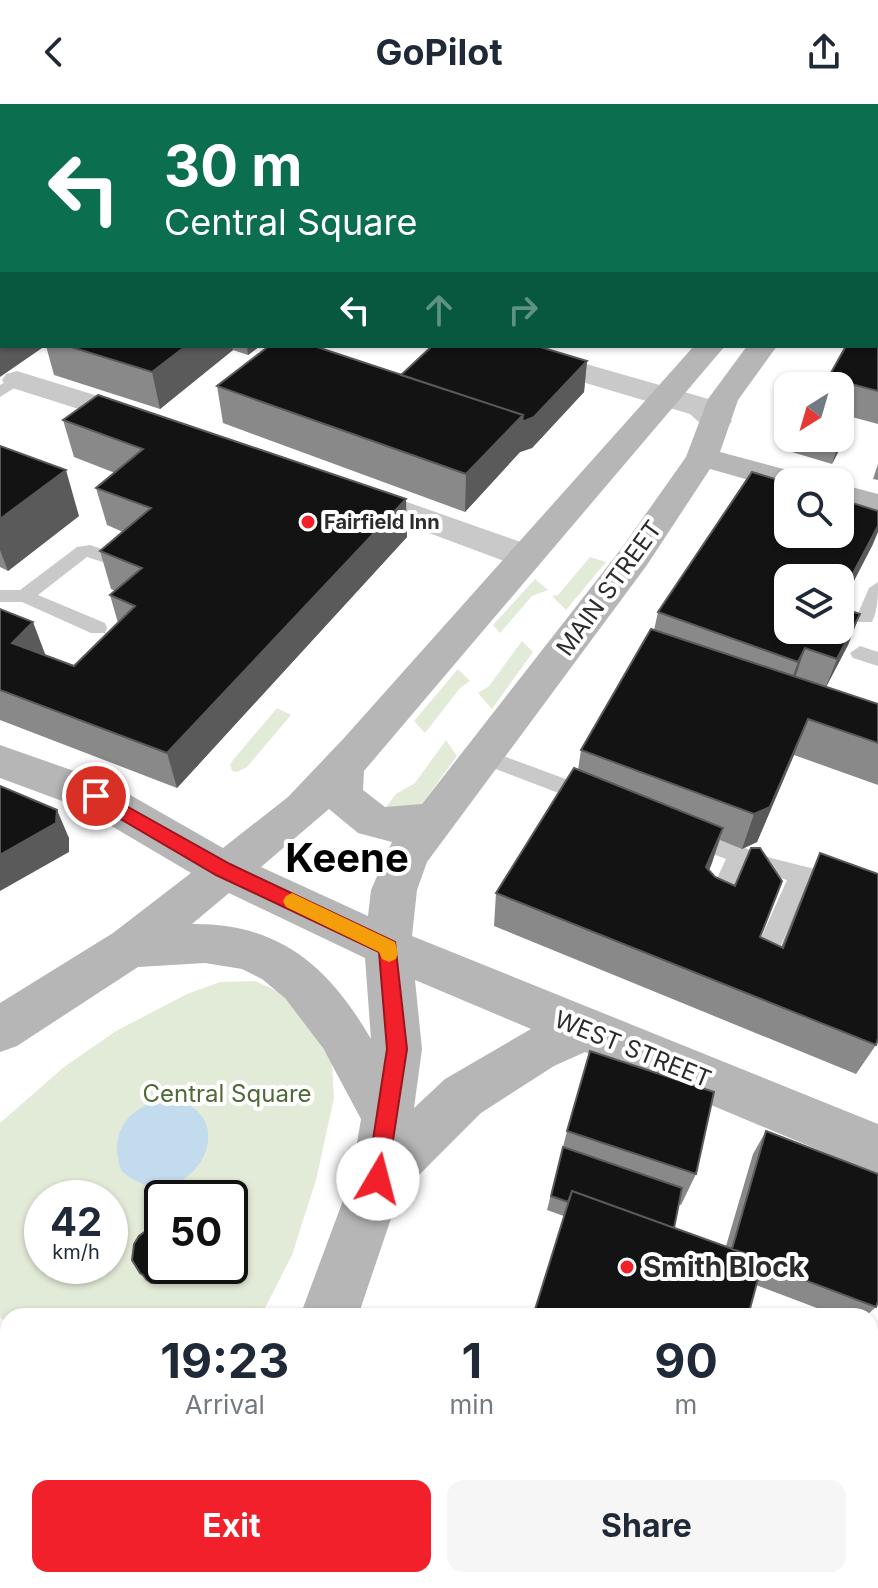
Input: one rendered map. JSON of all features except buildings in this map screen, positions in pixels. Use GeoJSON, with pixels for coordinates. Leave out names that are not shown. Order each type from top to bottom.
{"type":"FeatureCollection","features":[{"type":"Feature","properties":{"kind":"main road"},"geometry":{"type":"LineString","coordinates":[[0,1030],[130,947],[303,809],[343,768],[708,348]]}},
{"type":"Feature","properties":{"kind":"main road","name":"MAIN STREET"},"geometry":{"type":"LineString","coordinates":[[388,947],[394,890],[408,854],[630,562],[702,457],[723,399],[761,348]]}},
{"type":"Feature","properties":{"kind":"main road"},"geometry":{"type":"LineString","coordinates":[[702,457],[774,477]]}},
{"type":"Feature","properties":{"kind":"main road"},"geometry":{"type":"LineString","coordinates":[[854,498],[878,505]]}},
{"type":"Feature","properties":{"kind":"main road"},"geometry":{"type":"LineString","coordinates":[[0,761],[96,796],[223,870],[388,947],[397,1049],[378,1179],[332,1308]]}},
{"type":"Feature","properties":{"kind":"main road"},"geometry":{"type":"LineString","coordinates":[[343,768],[342,795],[354,810],[377,823],[400,827],[435,817]]}},
{"type":"Feature","properties":{"kind":"main road"},"geometry":{"type":"LineString","coordinates":[[130,947],[217,944],[260,954],[300,979],[327,1007],[387,1117]]}},
{"type":"Feature","properties":{"kind":"main road","name":"WEST STREET"},"geometry":{"type":"LineString","coordinates":[[388,947],[878,1150]]}},
{"type":"Feature","properties":{"kind":"main road"},"geometry":{"type":"LineString","coordinates":[[378,1179],[463,1096],[536,1050],[584,1029]]}},
{"type":"Feature","properties":{"kind":"street"},"geometry":{"type":"LineString","coordinates":[[498,348],[701,407],[716,421]]}},
{"type":"Feature","properties":{"kind":"street"},"geometry":{"type":"LineString","coordinates":[[9,386],[44,361]]}},
{"type":"Feature","properties":{"kind":"street"},"geometry":{"type":"LineString","coordinates":[[9,386],[179,433]]}},
{"type":"Feature","properties":{"kind":"street"},"geometry":{"type":"LineString","coordinates":[[321,482],[525,556]]}},
{"type":"Feature","properties":{"kind":"lane"},"geometry":{"type":"LineString","coordinates":[[24,596],[83,551],[128,564]]}},
{"type":"Feature","properties":{"kind":"lane"},"geometry":{"type":"LineString","coordinates":[[865,618],[878,588]]}},
{"type":"Feature","properties":{"kind":"lane"},"geometry":{"type":"LineString","coordinates":[[0,596],[24,596],[98,628]]}},
{"type":"Feature","properties":{"kind":"lane"},"geometry":{"type":"LineString","coordinates":[[482,756],[607,804]]}},
{"type":"Feature","properties":{"kind":"lane"},"geometry":{"type":"LineString","coordinates":[[666,827],[739,856],[878,894]]}},
{"type":"Feature","properties":{"kind":"lane"},"geometry":{"type":"LineString","coordinates":[[718,900],[739,856]]}},
{"type":"Feature","properties":{"kind":"lane"},"geometry":{"type":"LineString","coordinates":[[762,962],[801,875]]}},
{"type":"Feature","properties":{"kind":"green space"},"geometry":{"type":"Polygon","coordinates":[[[590,557],[606,562],[566,610],[552,596],[558,595],[590,557]]]}},
{"type":"Feature","properties":{"kind":"green space"},"geometry":{"type":"Polygon","coordinates":[[[535,579],[548,590],[532,596],[500,633],[493,625],[535,579]]]}},
{"type":"Feature","properties":{"kind":"green space"},"geometry":{"type":"Polygon","coordinates":[[[522,641],[533,652],[492,709],[478,693],[489,686],[522,641]]]}},
{"type":"Feature","properties":{"kind":"green space"},"geometry":{"type":"Polygon","coordinates":[[[458,669],[470,681],[460,688],[425,733],[414,721],[458,669]]]}},
{"type":"Feature","properties":{"kind":"green space"},"geometry":{"type":"Polygon","coordinates":[[[277,708],[291,715],[247,767],[232,771],[230,765],[233,760],[277,708]]]}},
{"type":"Feature","properties":{"kind":"green space"},"geometry":{"type":"Polygon","coordinates":[[[446,740],[457,756],[422,804],[410,812],[383,811],[396,794],[415,783],[446,740]]]}},
{"type":"Feature","properties":{"kind":"green space","name":"Central Square"},"geometry":{"type":"Polygon","coordinates":[[[255,981],[293,998],[332,1064],[334,1098],[316,1180],[292,1255],[265,1308],[0,1308],[0,1123],[64,1067],[116,1031],[187,994],[220,982],[255,981]]]}},
{"type":"Feature","properties":{"kind":"water"},"geometry":{"type":"Polygon","coordinates":[[[173,1099],[196,1110],[207,1126],[207,1145],[200,1163],[185,1178],[144,1180],[144,1184],[121,1170],[117,1142],[126,1120],[158,1101],[173,1099]]]}},
{"type":"Feature","properties":{"kind":"slow traffic"},"geometry":{"type":"LineString","coordinates":[[292,901],[388,947],[389,953]]}},
{"type":"Feature","properties":{"kind":"place","name":"Fairfield Inn"},"geometry":{"type":"Point","coordinates":[308,522]}},
{"type":"Feature","properties":{"kind":"place","name":"Smith Block"},"geometry":{"type":"Point","coordinates":[627,1267]}},
{"type":"Feature","properties":{"kind":"district","name":"Keene"},"geometry":{"type":"Point","coordinates":[347,857]}},
{"type":"Feature","properties":{"kind":"route"},"geometry":{"type":"LineString","coordinates":[[96,796],[223,870],[388,947],[397,1049],[378,1179]]}}]}
